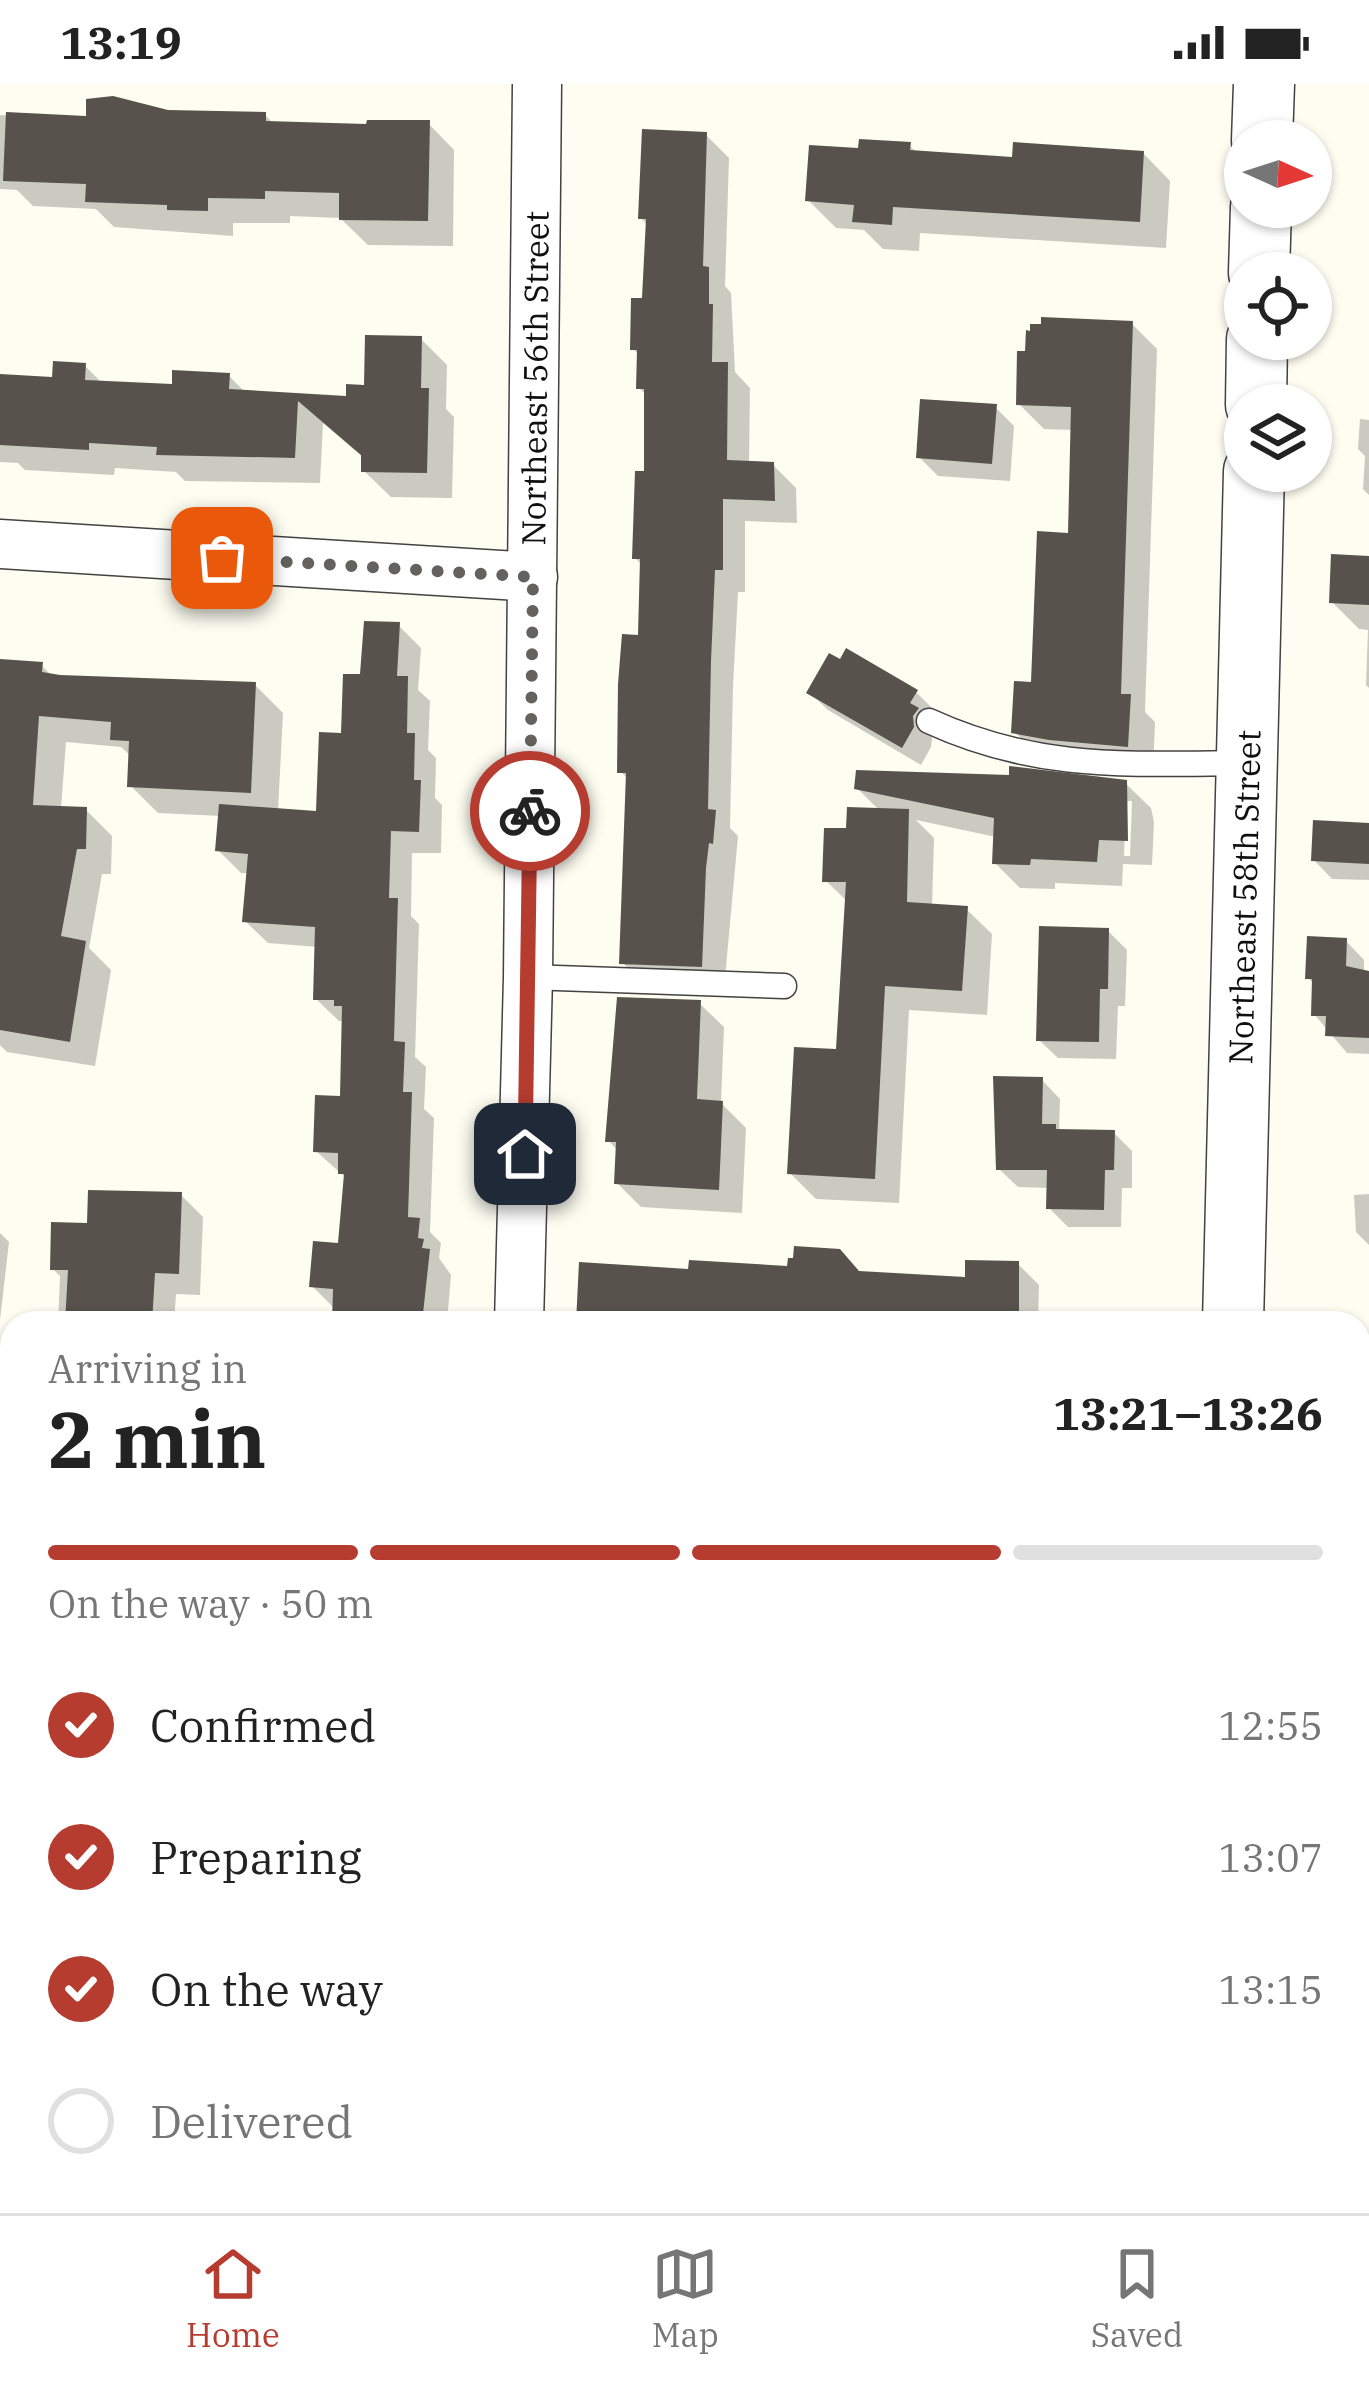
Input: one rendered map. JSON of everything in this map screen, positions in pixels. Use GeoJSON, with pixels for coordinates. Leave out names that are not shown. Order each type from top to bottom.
{"type":"FeatureCollection","features":[{"type":"Feature","properties":{"kind":"street","name":"Northeast 56th Street"},"geometry":{"type":"LineString","coordinates":[[519,1311],[528,977],[537,84]]}},
{"type":"Feature","properties":{"kind":"street"},"geometry":{"type":"LineString","coordinates":[[1263,120],[1264,84]]}},
{"type":"Feature","properties":{"kind":"street","name":"Northeast 58th Street"},"geometry":{"type":"LineString","coordinates":[[1233,1311],[1253,492]]}},
{"type":"Feature","properties":{"kind":"street"},"geometry":{"type":"LineString","coordinates":[[0,544],[533,577]]}},
{"type":"Feature","properties":{"kind":"lane"},"geometry":{"type":"LineString","coordinates":[[929,721],[973,741],[1039,758],[1102,764],[1247,763]]}},
{"type":"Feature","properties":{"kind":"lane"},"geometry":{"type":"LineString","coordinates":[[528,977],[784,986]]}},
{"type":"Feature","properties":{"kind":"building"},"geometry":{"type":"Polygon","coordinates":[[[113,96],[168,110],[266,112],[266,121],[366,124],[367,120],[430,120],[428,221],[339,220],[339,193],[265,191],[265,199],[208,198],[208,211],[167,210],[167,205],[85,202],[86,184],[3,181],[6,112],[86,116],[86,99],[113,96]]]}},
{"type":"Feature","properties":{"kind":"building"},"geometry":{"type":"Polygon","coordinates":[[[642,129],[707,132],[703,266],[709,267],[709,304],[713,304],[712,362],[728,362],[727,460],[774,462],[775,501],[723,499],[723,570],[715,570],[711,661],[708,809],[716,810],[706,868],[702,967],[619,964],[626,773],[617,773],[618,684],[622,634],[638,635],[640,559],[632,559],[635,471],[644,471],[644,389],[636,389],[637,350],[630,350],[631,298],[642,298],[646,219],[638,219],[642,129]]]}},
{"type":"Feature","properties":{"kind":"building"},"geometry":{"type":"Polygon","coordinates":[[[859,139],[911,142],[910,150],[1012,157],[1013,142],[1144,151],[1140,222],[893,207],[892,225],[852,222],[854,205],[805,201],[809,145],[858,148],[859,139]]]}},
{"type":"Feature","properties":{"kind":"building"},"geometry":{"type":"Polygon","coordinates":[[[1041,317],[1133,321],[1121,694],[1131,694],[1128,747],[1011,733],[1014,681],[1031,682],[1037,531],[1068,533],[1071,407],[1016,405],[1017,351],[1025,351],[1026,330],[1030,331],[1030,324],[1041,324],[1041,317]]]}},
{"type":"Feature","properties":{"kind":"building"},"geometry":{"type":"Polygon","coordinates":[[[365,335],[422,336],[421,388],[429,388],[427,473],[361,472],[361,455],[298,401],[295,458],[156,455],[157,447],[89,443],[89,450],[0,445],[0,374],[52,377],[53,361],[86,363],[85,380],[172,384],[172,370],[230,373],[229,389],[346,396],[346,384],[364,385],[365,335]]]}},
{"type":"Feature","properties":{"kind":"building"},"geometry":{"type":"Polygon","coordinates":[[[920,399],[997,404],[992,464],[916,458],[920,399]]]}},
{"type":"Feature","properties":{"kind":"building"},"geometry":{"type":"Polygon","coordinates":[[[1331,554],[1369,556],[1369,605],[1329,603],[1331,554]]]}},
{"type":"Feature","properties":{"kind":"building"},"geometry":{"type":"Polygon","coordinates":[[[364,621],[400,622],[397,676],[408,676],[407,733],[415,733],[414,780],[421,780],[419,832],[391,831],[389,898],[398,898],[394,1041],[405,1042],[403,1092],[412,1092],[408,1217],[420,1218],[418,1238],[424,1239],[422,1248],[430,1249],[423,1311],[332,1311],[333,1289],[309,1287],[313,1241],[338,1243],[344,1174],[338,1174],[338,1153],[313,1152],[315,1095],[340,1096],[342,1006],[334,1006],[334,1000],[313,1000],[315,927],[242,922],[248,854],[215,851],[219,804],[316,811],[319,732],[341,733],[343,674],[360,674],[364,621]]]}},
{"type":"Feature","properties":{"kind":"building"},"geometry":{"type":"Polygon","coordinates":[[[846,648],[918,690],[910,703],[919,708],[913,716],[914,727],[902,748],[806,693],[829,653],[840,659],[846,648]]]}},
{"type":"Feature","properties":{"kind":"building"},"geometry":{"type":"Polygon","coordinates":[[[0,659],[43,662],[42,672],[60,675],[256,682],[251,793],[127,787],[129,741],[110,740],[111,722],[39,716],[33,805],[87,807],[86,849],[77,849],[61,936],[86,941],[70,1042],[0,1030],[0,659]]]}},
{"type":"Feature","properties":{"kind":"building"},"geometry":{"type":"Polygon","coordinates":[[[1009,766],[1127,780],[1128,841],[1099,840],[1097,862],[1031,859],[1030,865],[992,864],[994,818],[854,789],[856,770],[1009,775],[1009,766]]]}},
{"type":"Feature","properties":{"kind":"building"},"geometry":{"type":"Polygon","coordinates":[[[847,807],[909,809],[907,902],[968,906],[962,991],[885,986],[875,1179],[787,1174],[794,1047],[836,1049],[846,882],[822,882],[824,828],[846,828],[847,807]]]}},
{"type":"Feature","properties":{"kind":"building"},"geometry":{"type":"Polygon","coordinates":[[[1313,820],[1369,823],[1369,864],[1311,861],[1313,820]]]}},
{"type":"Feature","properties":{"kind":"building"},"geometry":{"type":"Polygon","coordinates":[[[1039,926],[1109,928],[1108,989],[1100,989],[1099,1042],[1036,1041],[1039,926]]]}},
{"type":"Feature","properties":{"kind":"building"},"geometry":{"type":"Polygon","coordinates":[[[1307,936],[1347,938],[1346,966],[1369,971],[1369,1038],[1325,1036],[1326,1016],[1311,1016],[1312,979],[1305,979],[1307,936]]]}},
{"type":"Feature","properties":{"kind":"building"},"geometry":{"type":"Polygon","coordinates":[[[617,997],[701,1000],[697,1099],[723,1101],[719,1190],[614,1184],[616,1142],[605,1142],[617,997]]]}},
{"type":"Feature","properties":{"kind":"building"},"geometry":{"type":"Polygon","coordinates":[[[993,1076],[1043,1077],[1042,1124],[1056,1124],[1056,1129],[1115,1130],[1114,1170],[1105,1170],[1104,1210],[1046,1209],[1047,1170],[996,1170],[993,1076]]]}},
{"type":"Feature","properties":{"kind":"building"},"geometry":{"type":"Polygon","coordinates":[[[88,1190],[182,1192],[179,1274],[155,1273],[153,1311],[66,1311],[68,1270],[50,1270],[51,1222],[87,1223],[88,1190]]]}},
{"type":"Feature","properties":{"kind":"building"},"geometry":{"type":"Polygon","coordinates":[[[794,1246],[840,1249],[859,1271],[965,1277],[965,1260],[1019,1261],[1019,1311],[577,1311],[579,1262],[688,1269],[689,1260],[787,1266],[788,1258],[793,1258],[794,1246]]]}},
{"type":"Feature","properties":{"kind":"way so far"},"geometry":{"type":"LineString","coordinates":[[222,558],[533,577],[530,811]]}},
{"type":"Feature","properties":{"kind":"route"},"geometry":{"type":"LineString","coordinates":[[525,1154],[530,811]]}}]}
